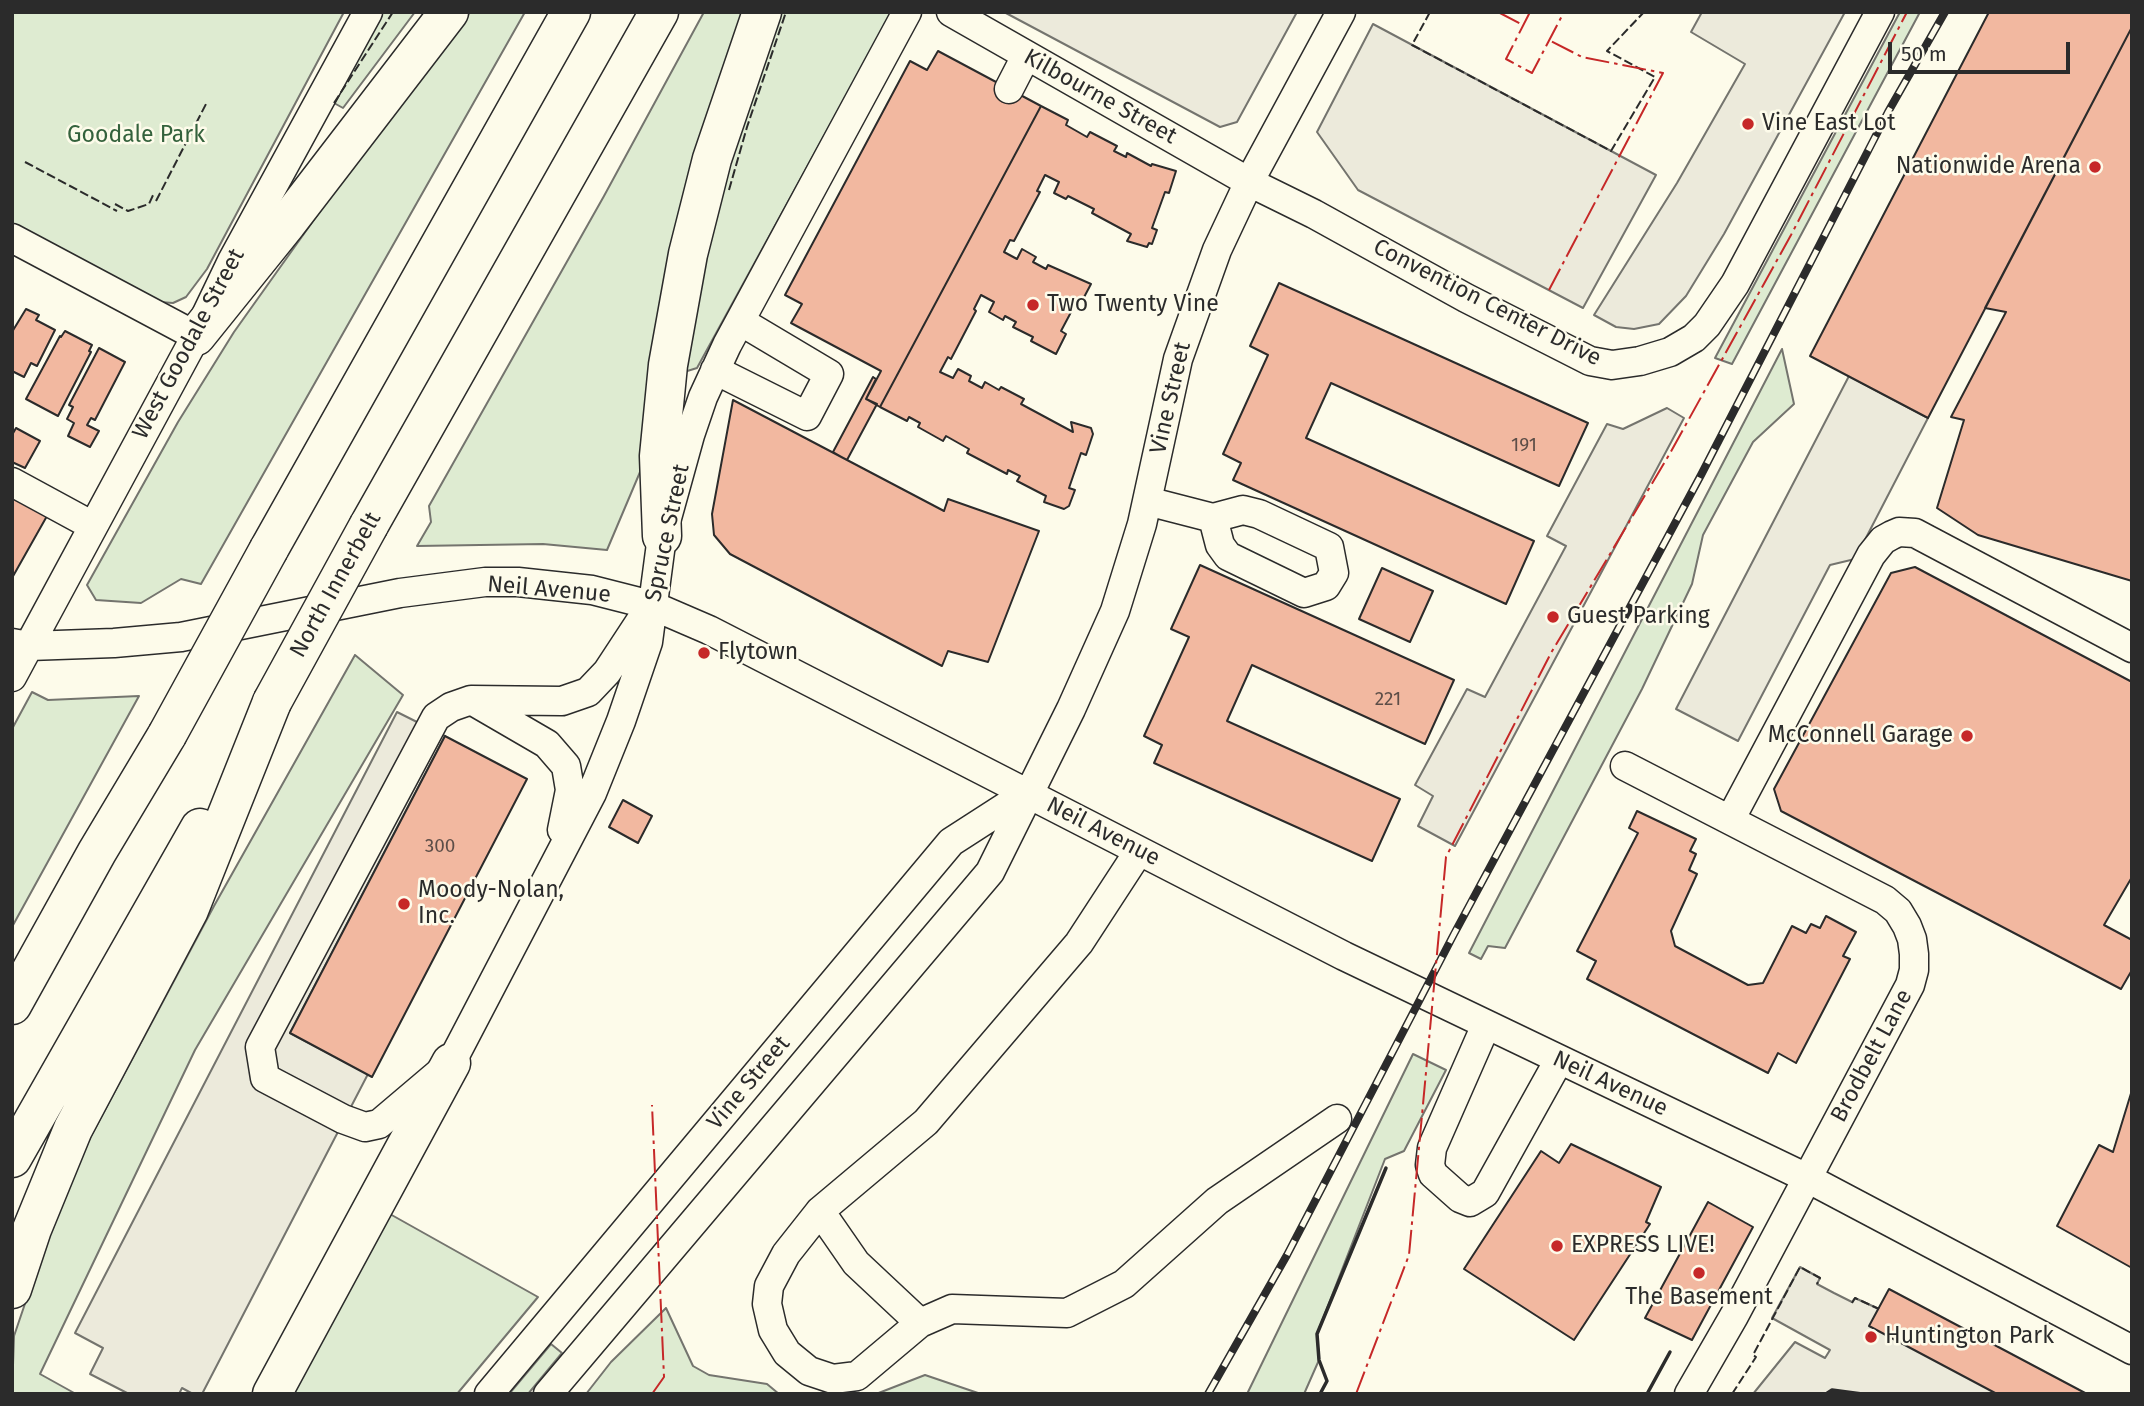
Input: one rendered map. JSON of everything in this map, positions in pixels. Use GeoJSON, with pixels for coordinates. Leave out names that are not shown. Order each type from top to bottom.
{"type":"FeatureCollection","features":[{"type":"Feature","properties":{"kind":"highway"},"geometry":{"type":"LineString","coordinates":[[196,336],[287,223],[449,12]]}},
{"type":"Feature","properties":{"kind":"highway"},"geometry":{"type":"LineString","coordinates":[[12,1005],[97,852],[167,735],[571,12]]}},
{"type":"Feature","properties":{"kind":"highway","name":"North Innerbelt"},"geometry":{"type":"LineString","coordinates":[[12,1158],[272,702],[659,12]]}},
{"type":"Feature","properties":{"kind":"highway"},"geometry":{"type":"LineString","coordinates":[[662,536],[659,456],[668,365],[688,254],[712,159],[762,12]]}},
{"type":"Feature","properties":{"kind":"highway"},"geometry":{"type":"LineString","coordinates":[[12,1289],[32,1229],[73,1129],[189,909],[272,702]]}},
{"type":"Feature","properties":{"kind":"highway"},"geometry":{"type":"LineString","coordinates":[[272,1394],[451,1063]]}},
{"type":"Feature","properties":{"kind":"street","name":"West Goodale Street"},"geometry":{"type":"LineString","coordinates":[[12,677],[21,645],[93,526],[196,336],[232,261],[368,12]]}},
{"type":"Feature","properties":{"kind":"street","name":"Spruce Street"},"geometry":{"type":"LineString","coordinates":[[451,1063],[592,793],[621,721],[648,642],[662,536],[690,435],[715,370],[907,12]]}},
{"type":"Feature","properties":{"kind":"street","name":"Kilbourne Street"},"geometry":{"type":"LineString","coordinates":[[951,12],[1249,182]]}},
{"type":"Feature","properties":{"kind":"street","name":"Vine Street"},"geometry":{"type":"LineString","coordinates":[[548,1394],[989,872],[1071,709],[1115,611],[1147,501],[1178,359],[1217,250],[1249,182],[1341,12]]}},
{"type":"Feature","properties":{"kind":"street","name":"Convention Center Drive"},"geometry":{"type":"LineString","coordinates":[[1249,182],[1314,214],[1466,298],[1590,360],[1612,365],[1640,361],[1681,347],[1707,326],[1720,308],[1880,12]]}},
{"type":"Feature","properties":{"kind":"street"},"geometry":{"type":"LineString","coordinates":[[1009,89],[1026,56]]}},
{"type":"Feature","properties":{"kind":"street"},"geometry":{"type":"LineString","coordinates":[[12,237],[196,336]]}},
{"type":"Feature","properties":{"kind":"street"},"geometry":{"type":"LineString","coordinates":[[715,370],[807,416],[829,374],[740,321]]}},
{"type":"Feature","properties":{"kind":"street"},"geometry":{"type":"LineString","coordinates":[[12,482],[93,526]]}},
{"type":"Feature","properties":{"kind":"street"},"geometry":{"type":"LineString","coordinates":[[1147,501],[1213,519]]}},
{"type":"Feature","properties":{"kind":"street"},"geometry":{"type":"LineString","coordinates":[[1730,820],[1871,555],[1883,540],[1892,535],[1909,531],[1915,533],[2132,648]]}},
{"type":"Feature","properties":{"kind":"street","name":"Neil Avenue"},"geometry":{"type":"LineString","coordinates":[[21,645],[114,643],[181,637],[400,593],[485,582],[518,582],[592,590],[651,605],[709,630],[1343,956],[1807,1178],[2132,1350]]}},
{"type":"Feature","properties":{"kind":"street"},"geometry":{"type":"LineString","coordinates":[[451,1063],[379,1124],[365,1127],[343,1119],[265,1078],[260,1047],[436,717],[451,706],[471,700],[562,701],[588,692],[607,672],[651,605]]}},
{"type":"Feature","properties":{"kind":"street"},"geometry":{"type":"LineString","coordinates":[[471,700],[547,744],[566,766],[570,790],[556,860]]}},
{"type":"Feature","properties":{"kind":"street","name":"Brodbelt Lane"},"geometry":{"type":"LineString","coordinates":[[1625,766],[1885,900],[1898,911],[1912,939],[1914,970],[1910,985],[1689,1394]]}},
{"type":"Feature","properties":{"kind":"street","name":"Vine Street"},"geometry":{"type":"LineString","coordinates":[[489,1394],[951,842],[1027,793]]}},
{"type":"Feature","properties":{"kind":"street"},"geometry":{"type":"LineString","coordinates":[[1139,851],[1079,943],[926,1122],[820,1211],[786,1254],[769,1286],[767,1304],[773,1330],[787,1353],[833,1386],[857,1376],[920,1323],[952,1309],[1067,1313],[1124,1284],[1217,1201],[1337,1119]]}},
{"type":"Feature","properties":{"kind":"street"},"geometry":{"type":"LineString","coordinates":[[1486,1025],[1432,1148],[1430,1165],[1433,1174],[1460,1198],[1469,1202],[1485,1193],[1559,1060]]}},
{"type":"Feature","properties":{"kind":"street"},"geometry":{"type":"LineString","coordinates":[[820,1211],[856,1263],[920,1323]]}},
{"type":"Feature","properties":{"kind":"green space","name":"Goodale Park"},"geometry":{"type":"Polygon","coordinates":[[[12,12],[344,12],[207,269],[186,297],[173,303],[160,302],[12,223],[12,12]]]}},
{"type":"Feature","properties":{"kind":"green space"},"geometry":{"type":"Polygon","coordinates":[[[382,12],[415,12],[343,108],[334,103],[382,12]]]}},
{"type":"Feature","properties":{"kind":"green space"},"geometry":{"type":"Polygon","coordinates":[[[470,12],[525,12],[201,584],[181,579],[141,603],[96,600],[87,585],[178,422],[234,332],[333,193],[470,12]]]}},
{"type":"Feature","properties":{"kind":"green space"},"geometry":{"type":"Polygon","coordinates":[[[704,12],[746,12],[643,465],[607,550],[543,544],[417,546],[431,522],[429,506],[604,196],[704,12]]]}},
{"type":"Feature","properties":{"kind":"green space"},"geometry":{"type":"Polygon","coordinates":[[[780,12],[892,12],[697,368],[684,372],[702,273],[729,167],[780,12]]]}},
{"type":"Feature","properties":{"kind":"green space"},"geometry":{"type":"Polygon","coordinates":[[[1900,12],[1920,12],[1732,364],[1715,358],[1900,12]]]}},
{"type":"Feature","properties":{"kind":"green space"},"geometry":{"type":"Polygon","coordinates":[[[1782,349],[1794,404],[1753,442],[1703,535],[1692,584],[1642,689],[1505,948],[1488,946],[1481,959],[1469,953],[1782,349]]]}},
{"type":"Feature","properties":{"kind":"green space"},"geometry":{"type":"Polygon","coordinates":[[[355,655],[403,695],[195,1050],[40,1374],[76,1394],[12,1394],[14,1336],[48,1236],[82,1153],[214,906],[355,655]]]}},
{"type":"Feature","properties":{"kind":"green space"},"geometry":{"type":"Polygon","coordinates":[[[32,692],[48,700],[139,696],[12,927],[12,729],[32,692]]]}},
{"type":"Feature","properties":{"kind":"green space"},"geometry":{"type":"Polygon","coordinates":[[[1413,1054],[1446,1070],[1404,1151],[1385,1159],[1317,1334],[1319,1360],[1304,1394],[1247,1394],[1413,1054]]]}},
{"type":"Feature","properties":{"kind":"green space"},"geometry":{"type":"Polygon","coordinates":[[[381,1209],[538,1297],[457,1394],[290,1394],[381,1209]]]}},
{"type":"Feature","properties":{"kind":"green space"},"geometry":{"type":"Polygon","coordinates":[[[666,1308],[693,1366],[709,1375],[767,1384],[779,1394],[586,1394],[611,1362],[666,1308]]]}},
{"type":"Feature","properties":{"kind":"green space"},"geometry":{"type":"Polygon","coordinates":[[[551,1344],[562,1353],[528,1394],[509,1394],[551,1344]]]}},
{"type":"Feature","properties":{"kind":"green space"},"geometry":{"type":"Polygon","coordinates":[[[925,1375],[978,1393],[979,1394],[876,1394],[925,1375]]]}},
{"type":"Feature","properties":{"kind":"shaded area"},"geometry":{"type":"Polygon","coordinates":[[[1004,12],[1297,12],[1237,122],[1220,127],[1004,12]]]}},
{"type":"Feature","properties":{"kind":"shaded area","name":"Vine East Lot"},"geometry":{"type":"Polygon","coordinates":[[[1702,12],[1845,12],[1724,234],[1686,296],[1659,324],[1634,329],[1616,327],[1594,315],[1677,183],[1745,64],[1691,32],[1702,12]]]}},
{"type":"Feature","properties":{"kind":"shaded area"},"geometry":{"type":"Polygon","coordinates":[[[1373,24],[1656,175],[1583,308],[1358,190],[1317,132],[1373,24]]]}},
{"type":"Feature","properties":{"kind":"shaded area"},"geometry":{"type":"Polygon","coordinates":[[[1849,376],[1928,418],[1855,559],[1830,565],[1738,741],[1676,709],[1849,376]]]}},
{"type":"Feature","properties":{"kind":"shaded area","name":"Guest Parking"},"geometry":{"type":"Polygon","coordinates":[[[1667,408],[1684,418],[1455,846],[1418,826],[1433,796],[1415,785],[1467,689],[1485,697],[1566,546],[1547,536],[1607,424],[1623,429],[1667,408]]]}},
{"type":"Feature","properties":{"kind":"shaded area"},"geometry":{"type":"Polygon","coordinates":[[[397,712],[445,736],[290,1033],[368,1074],[202,1394],[193,1394],[182,1388],[179,1394],[129,1394],[90,1374],[103,1348],[75,1333],[397,712]]]}},
{"type":"Feature","properties":{"kind":"shaded area","name":"Huntington Park"},"geometry":{"type":"Polygon","coordinates":[[[1800,1267],[1820,1278],[1817,1284],[1852,1302],[1855,1298],[1879,1309],[1997,1394],[1753,1394],[1795,1342],[1825,1358],[1830,1350],[1772,1318],[1800,1267]]]}},
{"type":"Feature","properties":{"kind":"building"},"geometry":{"type":"Polygon","coordinates":[[[1989,12],[2132,12],[2132,27],[1928,418],[1810,356],[1989,12]]]}},
{"type":"Feature","properties":{"kind":"building","name":"Nationwide Arena"},"geometry":{"type":"Polygon","coordinates":[[[2132,27],[2132,581],[1978,535],[1937,508],[1964,420],[1951,417],[2006,312],[1985,308],[2132,27]]]}},
{"type":"Feature","properties":{"kind":"building"},"geometry":{"type":"Polygon","coordinates":[[[938,51],[1041,106],[880,407],[866,399],[881,371],[791,323],[802,304],[785,295],[910,61],[927,70],[938,51]]]}},
{"type":"Feature","properties":{"kind":"building","name":"Two Twenty Vine"},"geometry":{"type":"Polygon","coordinates":[[[1041,106],[1068,120],[1066,125],[1087,137],[1090,132],[1117,146],[1114,151],[1126,157],[1127,153],[1151,166],[1152,164],[1176,171],[1152,228],[1157,230],[1152,244],[1149,243],[1147,247],[1127,241],[1131,234],[1092,213],[1094,209],[1068,196],[1066,199],[1054,193],[1059,182],[1045,175],[1037,191],[1040,192],[1014,241],[1010,240],[1004,252],[1017,259],[1022,249],[1036,257],[1033,262],[1046,269],[1048,265],[1091,284],[1082,301],[1078,299],[1061,331],[1066,334],[1056,354],[1031,341],[1033,337],[1013,327],[1016,322],[1005,316],[1003,320],[989,312],[994,302],[981,295],[974,309],[976,311],[951,359],[948,357],[940,372],[953,378],[958,369],[971,376],[969,381],[982,388],[985,382],[999,390],[1001,387],[1024,399],[1021,404],[1073,432],[1071,422],[1091,428],[1093,434],[1086,455],[1081,453],[1069,488],[1075,490],[1069,506],[1064,509],[1044,502],[1046,496],[1017,481],[1020,476],[1008,470],[1007,474],[967,453],[969,449],[946,436],[943,441],[918,427],[920,423],[909,417],[907,421],[880,407],[1041,106]]]}},
{"type":"Feature","properties":{"kind":"building"},"geometry":{"type":"Polygon","coordinates":[[[1279,283],[1588,423],[1559,486],[1331,383],[1306,438],[1534,541],[1506,604],[1233,480],[1241,463],[1223,454],[1268,355],[1250,346],[1279,283]]]}},
{"type":"Feature","properties":{"kind":"building"},"geometry":{"type":"Polygon","coordinates":[[[26,309],[39,315],[36,320],[55,330],[37,366],[31,363],[24,377],[12,371],[12,332],[26,309]]]}},
{"type":"Feature","properties":{"kind":"building"},"geometry":{"type":"Polygon","coordinates":[[[65,331],[92,345],[89,351],[91,352],[58,416],[26,399],[65,331]]]}},
{"type":"Feature","properties":{"kind":"building"},"geometry":{"type":"Polygon","coordinates":[[[99,348],[125,362],[95,420],[91,418],[87,425],[99,431],[90,447],[68,436],[74,423],[67,419],[73,407],[69,405],[99,348]]]}},
{"type":"Feature","properties":{"kind":"building"},"geometry":{"type":"Polygon","coordinates":[[[873,377],[876,379],[866,399],[877,404],[847,460],[833,452],[873,377]]]}},
{"type":"Feature","properties":{"kind":"building"},"geometry":{"type":"Polygon","coordinates":[[[733,400],[944,511],[948,499],[1039,531],[988,662],[948,651],[942,666],[730,554],[714,535],[712,514],[733,400]]]}},
{"type":"Feature","properties":{"kind":"building"},"geometry":{"type":"Polygon","coordinates":[[[16,428],[40,441],[25,468],[12,462],[12,435],[16,428]]]}},
{"type":"Feature","properties":{"kind":"building"},"geometry":{"type":"Polygon","coordinates":[[[12,497],[47,516],[12,578],[12,497]]]}},
{"type":"Feature","properties":{"kind":"building"},"geometry":{"type":"Polygon","coordinates":[[[1200,565],[1454,680],[1425,744],[1252,665],[1227,721],[1400,799],[1372,861],[1154,763],[1162,745],[1144,736],[1189,637],[1171,629],[1200,565]]]}},
{"type":"Feature","properties":{"kind":"building","name":"McConnell Garage"},"geometry":{"type":"Polygon","coordinates":[[[1915,567],[2132,682],[2132,877],[2104,925],[2132,940],[2132,970],[2121,989],[1781,811],[1774,789],[1891,573],[1915,567]]]}},
{"type":"Feature","properties":{"kind":"building"},"geometry":{"type":"Polygon","coordinates":[[[1382,568],[1433,591],[1410,642],[1359,619],[1382,568]]]}},
{"type":"Feature","properties":{"kind":"building"},"geometry":{"type":"Polygon","coordinates":[[[445,736],[527,779],[372,1077],[290,1033],[445,736]]]}},
{"type":"Feature","properties":{"kind":"building"},"geometry":{"type":"Polygon","coordinates":[[[623,800],[652,816],[638,843],[609,827],[623,800]]]}},
{"type":"Feature","properties":{"kind":"building"},"geometry":{"type":"Polygon","coordinates":[[[1637,811],[1696,839],[1690,851],[1696,854],[1689,870],[1697,874],[1671,931],[1675,946],[1748,985],[1763,983],[1792,926],[1806,933],[1811,924],[1820,928],[1826,916],[1856,932],[1843,956],[1850,959],[1796,1063],[1778,1053],[1768,1073],[1587,979],[1596,961],[1577,951],[1638,833],[1629,828],[1637,811]]]}},
{"type":"Feature","properties":{"kind":"building"},"geometry":{"type":"Polygon","coordinates":[[[2132,1090],[2132,1268],[2057,1226],[2099,1145],[2113,1152],[2132,1090]]]}},
{"type":"Feature","properties":{"kind":"building","name":"EXPRESS LIVE!"},"geometry":{"type":"Polygon","coordinates":[[[1571,1144],[1661,1187],[1646,1222],[1650,1224],[1574,1340],[1464,1269],[1541,1151],[1559,1163],[1571,1144]]]}},
{"type":"Feature","properties":{"kind":"building","name":"The Basement"},"geometry":{"type":"Polygon","coordinates":[[[1708,1202],[1753,1227],[1692,1340],[1645,1318],[1708,1202]]]}},
{"type":"Feature","properties":{"kind":"building"},"geometry":{"type":"Polygon","coordinates":[[[1889,1289],[2087,1394],[1997,1394],[1869,1326],[1889,1289]]]}},
{"type":"Feature","properties":{"kind":"railway"},"geometry":{"type":"LineString","coordinates":[[1208,1394],[1287,1255],[1454,934],[1701,475],[1888,112],[1945,12]]}},
{"type":"Feature","properties":{"kind":"fence"},"geometry":{"type":"LineString","coordinates":[[334,103],[393,12]]}},
{"type":"Feature","properties":{"kind":"fence"},"geometry":{"type":"LineString","coordinates":[[729,190],[786,12]]}},
{"type":"Feature","properties":{"kind":"fence"},"geometry":{"type":"LineString","coordinates":[[1430,12],[1412,45],[1611,151],[1655,77],[1607,51],[1644,12]]}},
{"type":"Feature","properties":{"kind":"fence"},"geometry":{"type":"LineString","coordinates":[[156,201],[206,104]]}},
{"type":"Feature","properties":{"kind":"fence"},"geometry":{"type":"LineString","coordinates":[[25,162],[117,211]]}},
{"type":"Feature","properties":{"kind":"fence"},"geometry":{"type":"LineString","coordinates":[[115,204],[128,211],[149,204],[154,193]]}},
{"type":"Feature","properties":{"kind":"fence"},"geometry":{"type":"LineString","coordinates":[[1732,1394],[1756,1357],[1753,1355],[1800,1267],[1820,1278],[1817,1284]]}},
{"type":"Feature","properties":{"kind":"fence"},"geometry":{"type":"LineString","coordinates":[[1852,1303],[1855,1298],[1879,1309]]}},
{"type":"Feature","properties":{"kind":"wall"},"geometry":{"type":"LineString","coordinates":[[1320,1394],[1327,1381],[1319,1360],[1317,1334],[1386,1168]]}},
{"type":"Feature","properties":{"kind":"wall"},"geometry":{"type":"LineString","coordinates":[[1647,1394],[1670,1352]]}},
{"type":"Feature","properties":{"kind":"wall"},"geometry":{"type":"LineString","coordinates":[[1826,1394],[1832,1390],[1862,1394]]}},
{"type":"Feature","properties":{"kind":"power"},"geometry":{"type":"LineString","coordinates":[[1498,12],[1523,25]]}},
{"type":"Feature","properties":{"kind":"power"},"geometry":{"type":"LineString","coordinates":[[1530,12],[1506,59],[1532,73],[1564,12]]}},
{"type":"Feature","properties":{"kind":"power"},"geometry":{"type":"LineString","coordinates":[[1356,1394],[1409,1255],[1446,857],[1551,653],[1669,455],[1791,235],[1907,12]]}},
{"type":"Feature","properties":{"kind":"power"},"geometry":{"type":"LineString","coordinates":[[1549,40],[1582,57],[1663,73],[1549,290]]}},
{"type":"Feature","properties":{"kind":"power"},"geometry":{"type":"LineString","coordinates":[[652,1105],[664,1377],[652,1394]]}},
{"type":"Feature","properties":{"kind":"place","name":"Vine East Lot"},"geometry":{"type":"Point","coordinates":[1748,124]}},
{"type":"Feature","properties":{"kind":"place","name":"Nationwide Arena"},"geometry":{"type":"Point","coordinates":[2095,167]}},
{"type":"Feature","properties":{"kind":"place","name":"Two Twenty Vine"},"geometry":{"type":"Point","coordinates":[1033,305]}},
{"type":"Feature","properties":{"kind":"place","name":"Guest Parking"},"geometry":{"type":"Point","coordinates":[1553,617]}},
{"type":"Feature","properties":{"kind":"place","name":"Flytown"},"geometry":{"type":"Point","coordinates":[704,653]}},
{"type":"Feature","properties":{"kind":"place","name":"McConnell Garage"},"geometry":{"type":"Point","coordinates":[1967,736]}},
{"type":"Feature","properties":{"kind":"place","name":"Moody-Nolan, Inc."},"geometry":{"type":"Point","coordinates":[404,904]}},
{"type":"Feature","properties":{"kind":"place","name":"EXPRESS LIVE!"},"geometry":{"type":"Point","coordinates":[1557,1246]}},
{"type":"Feature","properties":{"kind":"place","name":"The Basement"},"geometry":{"type":"Point","coordinates":[1699,1273]}},
{"type":"Feature","properties":{"kind":"place","name":"Huntington Park"},"geometry":{"type":"Point","coordinates":[1871,1337]}}]}
